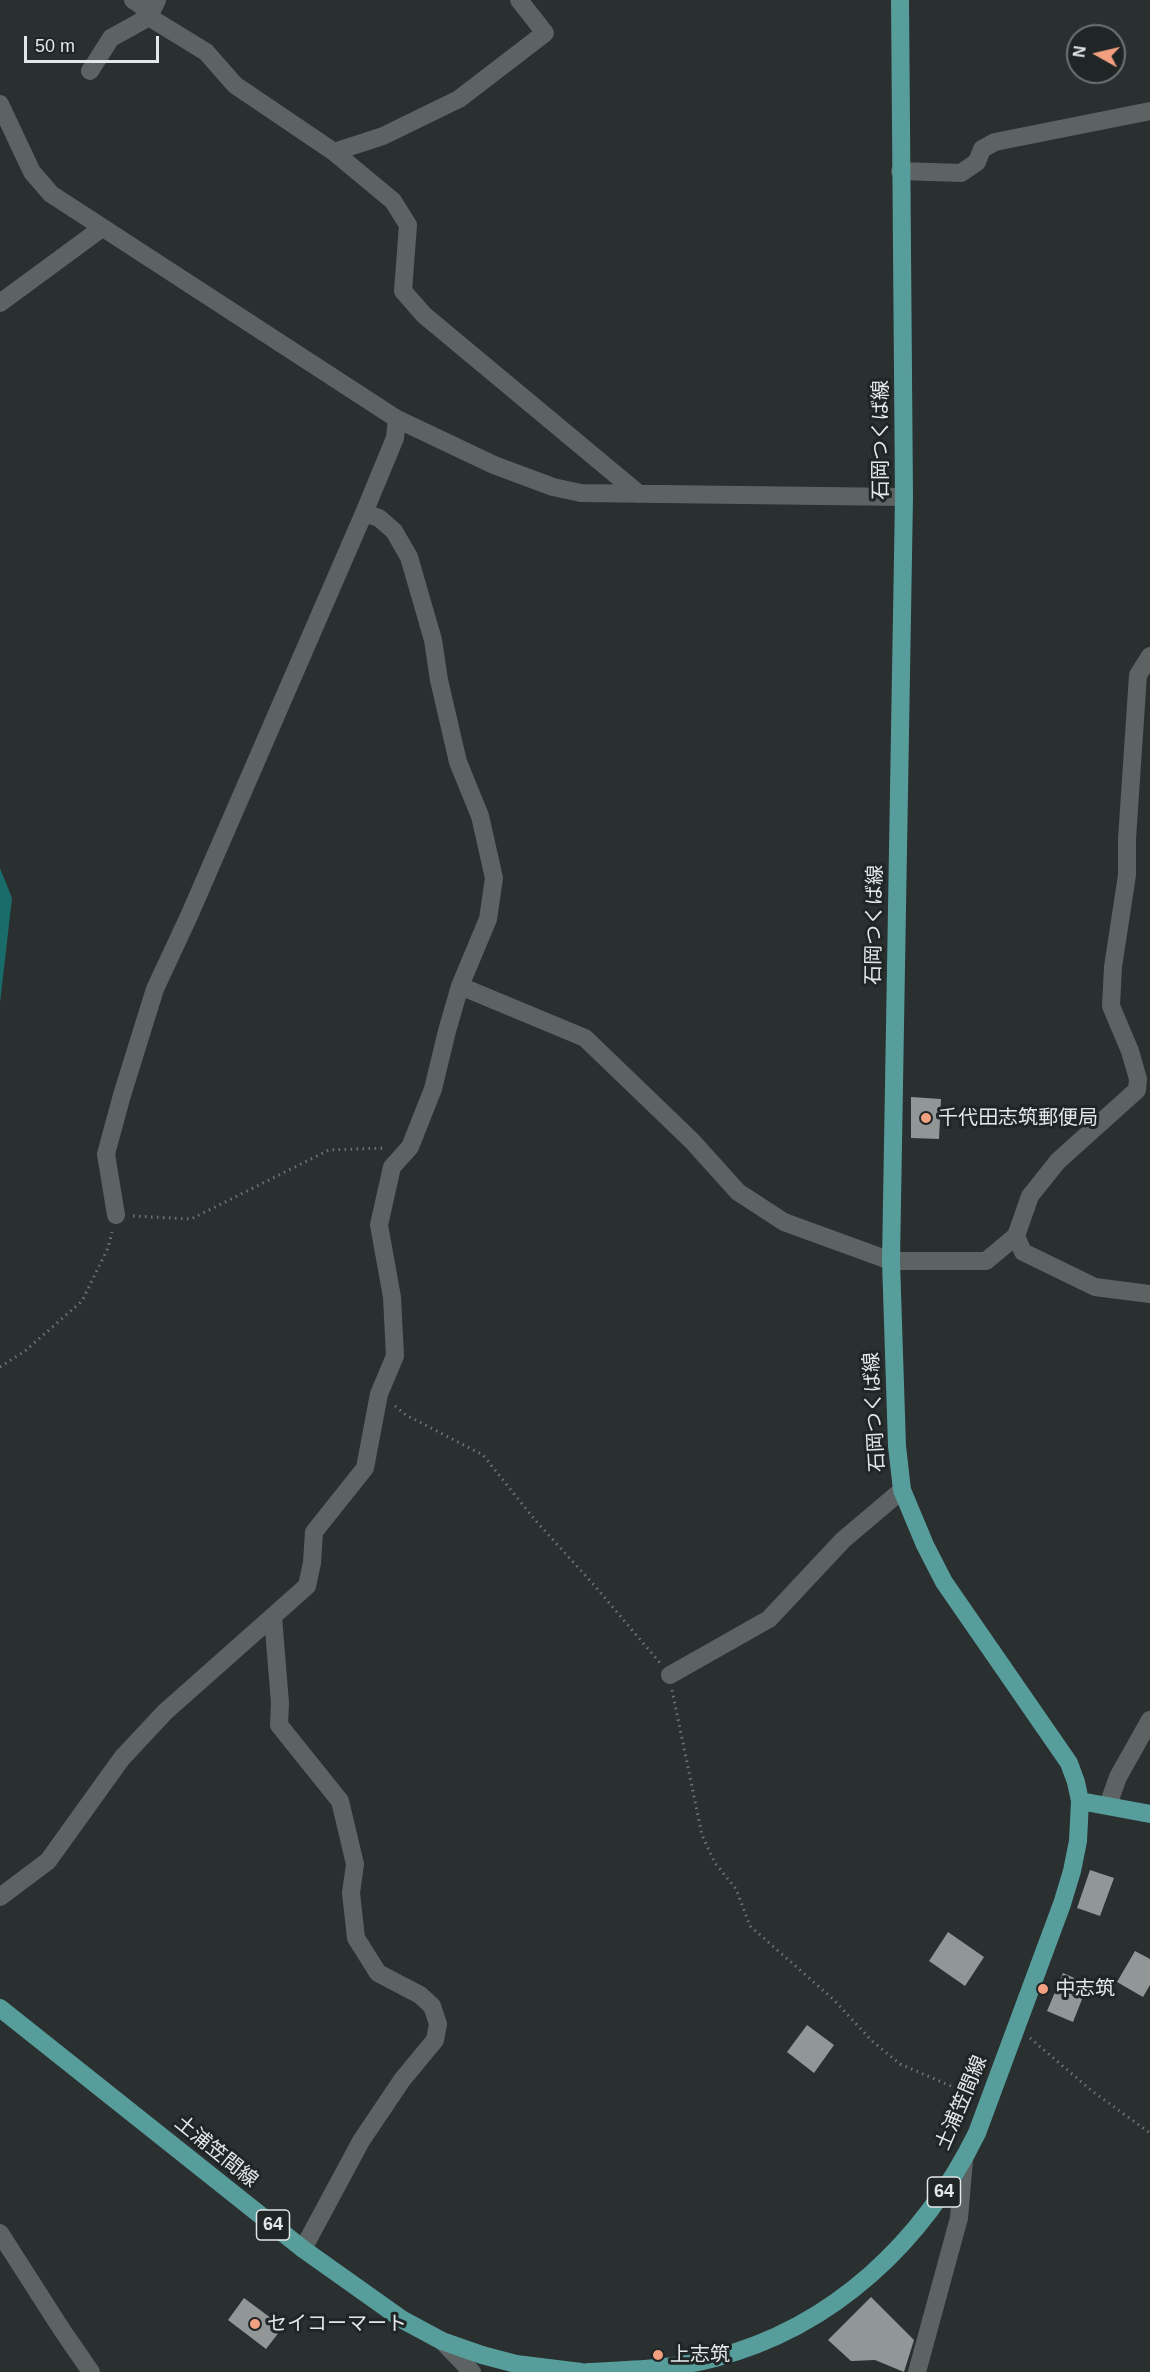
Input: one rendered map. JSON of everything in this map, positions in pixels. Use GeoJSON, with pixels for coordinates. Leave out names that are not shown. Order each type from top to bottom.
{"type":"FeatureCollection","features":[{"type":"Feature","properties":{"kind":"main road","name":"石岡つくば線"},"geometry":{"type":"LineString","coordinates":[[900,0],[904,497],[891,1261],[897,1446],[902,1490],[925,1545],[944,1582],[1069,1763],[1080,1801]]}},
{"type":"Feature","properties":{"kind":"main road"},"geometry":{"type":"LineString","coordinates":[[1080,1801],[1150,1814]]}},
{"type":"Feature","properties":{"kind":"main road","name":"土浦笠間線"},"geometry":{"type":"LineString","coordinates":[[588,2372],[672,2366],[715,2358],[764,2341],[831,2306],[865,2280],[919,2227],[964,2160],[989,2103],[1072,1871],[1078,1841],[1080,1801]]}},
{"type":"Feature","properties":{"kind":"main road","name":"土浦笠間線"},"geometry":{"type":"LineString","coordinates":[[0,2008],[303,2249],[403,2320],[442,2341],[482,2355],[516,2364],[581,2372]]}},
{"type":"Feature","properties":{"kind":"street"},"geometry":{"type":"LineString","coordinates":[[133,0],[141,5],[149,17],[206,52],[235,85],[334,152],[393,201],[408,225],[403,291],[424,315],[639,494]]}},
{"type":"Feature","properties":{"kind":"street"},"geometry":{"type":"LineString","coordinates":[[90,71],[111,38],[149,17],[157,0]]}},
{"type":"Feature","properties":{"kind":"street"},"geometry":{"type":"LineString","coordinates":[[334,152],[383,136],[459,99],[545,33],[519,0]]}},
{"type":"Feature","properties":{"kind":"street"},"geometry":{"type":"LineString","coordinates":[[0,104],[32,172],[51,194],[397,420],[495,465],[553,487],[581,493],[904,497]]}},
{"type":"Feature","properties":{"kind":"street"},"geometry":{"type":"LineString","coordinates":[[900,171],[961,173],[977,162],[982,149],[995,142],[1150,111]]}},
{"type":"Feature","properties":{"kind":"street"},"geometry":{"type":"LineString","coordinates":[[0,303],[102,228]]}},
{"type":"Feature","properties":{"kind":"street"},"geometry":{"type":"LineString","coordinates":[[116,1215],[106,1154],[155,989],[364,513],[395,438],[397,420]]}},
{"type":"Feature","properties":{"kind":"street"},"geometry":{"type":"LineString","coordinates":[[0,1897],[48,1861],[122,1758],[165,1712],[307,1586],[312,1563],[314,1533],[365,1468],[379,1394],[395,1356],[392,1297],[379,1225],[392,1167],[410,1147],[433,1089],[460,986],[488,919],[494,878],[480,816],[458,762],[439,680],[433,640],[409,557],[394,531],[379,518],[364,513]]}},
{"type":"Feature","properties":{"kind":"street"},"geometry":{"type":"LineString","coordinates":[[460,986],[585,1038],[692,1141],[738,1192],[783,1222],[891,1261],[986,1261],[1016,1236],[1030,1196],[1058,1161],[1137,1090],[1138,1079],[1130,1051],[1111,1006],[1113,968],[1127,875],[1127,839],[1138,675],[1150,656]]}},
{"type":"Feature","properties":{"kind":"street"},"geometry":{"type":"LineString","coordinates":[[1016,1236],[1023,1252],[1095,1287],[1150,1294]]}},
{"type":"Feature","properties":{"kind":"street"},"geometry":{"type":"LineString","coordinates":[[669,1675],[769,1619],[843,1539],[902,1490]]}},
{"type":"Feature","properties":{"kind":"street"},"geometry":{"type":"LineString","coordinates":[[273,1617],[280,1703],[279,1725],[340,1801],[355,1864],[351,1893],[356,1938],[378,1972],[420,1995],[432,2006],[438,2024],[435,2040],[402,2080],[362,2141],[303,2249]]}},
{"type":"Feature","properties":{"kind":"street"},"geometry":{"type":"LineString","coordinates":[[1108,1805],[1118,1777],[1150,1720]]}},
{"type":"Feature","properties":{"kind":"street"},"geometry":{"type":"LineString","coordinates":[[917,2372],[958,2218],[964,2160]]}},
{"type":"Feature","properties":{"kind":"street"},"geometry":{"type":"LineString","coordinates":[[0,2233],[91,2372]]}},
{"type":"Feature","properties":{"kind":"street"},"geometry":{"type":"LineString","coordinates":[[442,2341],[472,2372]]}},
{"type":"Feature","properties":{"kind":"path"},"geometry":{"type":"LineString","coordinates":[[0,1367],[25,1351],[82,1301],[108,1248],[116,1215],[191,1219],[329,1150],[410,1147]]}},
{"type":"Feature","properties":{"kind":"path"},"geometry":{"type":"LineString","coordinates":[[379,1394],[406,1416],[483,1455],[535,1520],[594,1585],[669,1675],[702,1835],[715,1863],[736,1889],[750,1926],[834,2000],[872,2041],[900,2064],[989,2103]]}},
{"type":"Feature","properties":{"kind":"path"},"geometry":{"type":"LineString","coordinates":[[1017,2028],[1092,2091],[1150,2133]]}},
{"type":"Feature","properties":{"kind":"shaded area"},"geometry":{"type":"Polygon","coordinates":[[[0,868],[12,898],[0,1003],[0,868]]]}},
{"type":"Feature","properties":{"kind":"building"},"geometry":{"type":"Polygon","coordinates":[[[911,1097],[941,1099],[939,1139],[911,1138],[911,1097]]]}},
{"type":"Feature","properties":{"kind":"building"},"geometry":{"type":"Polygon","coordinates":[[[1090,1870],[1114,1878],[1100,1916],[1077,1908],[1090,1870]]]}},
{"type":"Feature","properties":{"kind":"building"},"geometry":{"type":"Polygon","coordinates":[[[948,1932],[984,1957],[965,1986],[929,1961],[948,1932]]]}},
{"type":"Feature","properties":{"kind":"building"},"geometry":{"type":"Polygon","coordinates":[[[1135,1951],[1150,1959],[1150,1985],[1143,1997],[1117,1982],[1135,1951]]]}},
{"type":"Feature","properties":{"kind":"building"},"geometry":{"type":"Polygon","coordinates":[[[1063,1973],[1088,1984],[1073,2022],[1047,2011],[1063,1973]]]}},
{"type":"Feature","properties":{"kind":"building"},"geometry":{"type":"Polygon","coordinates":[[[807,2025],[834,2045],[814,2073],[787,2052],[807,2025]]]}},
{"type":"Feature","properties":{"kind":"building"},"geometry":{"type":"Polygon","coordinates":[[[871,2297],[914,2340],[904,2372],[875,2360],[851,2361],[828,2340],[871,2297]]]}},
{"type":"Feature","properties":{"kind":"building","name":"セイコーマート"},"geometry":{"type":"Polygon","coordinates":[[[244,2298],[283,2327],[266,2349],[228,2320],[244,2298]]]}},
{"type":"Feature","properties":{"kind":"place","name":"千代田志筑郵便局"},"geometry":{"type":"Point","coordinates":[926,1118]}},
{"type":"Feature","properties":{"kind":"place","name":"中志筑"},"geometry":{"type":"Point","coordinates":[1043,1989]}},
{"type":"Feature","properties":{"kind":"place","name":"セイコーマート"},"geometry":{"type":"Point","coordinates":[255,2324]}},
{"type":"Feature","properties":{"kind":"place","name":"上志筑"},"geometry":{"type":"Point","coordinates":[658,2355]}}]}
